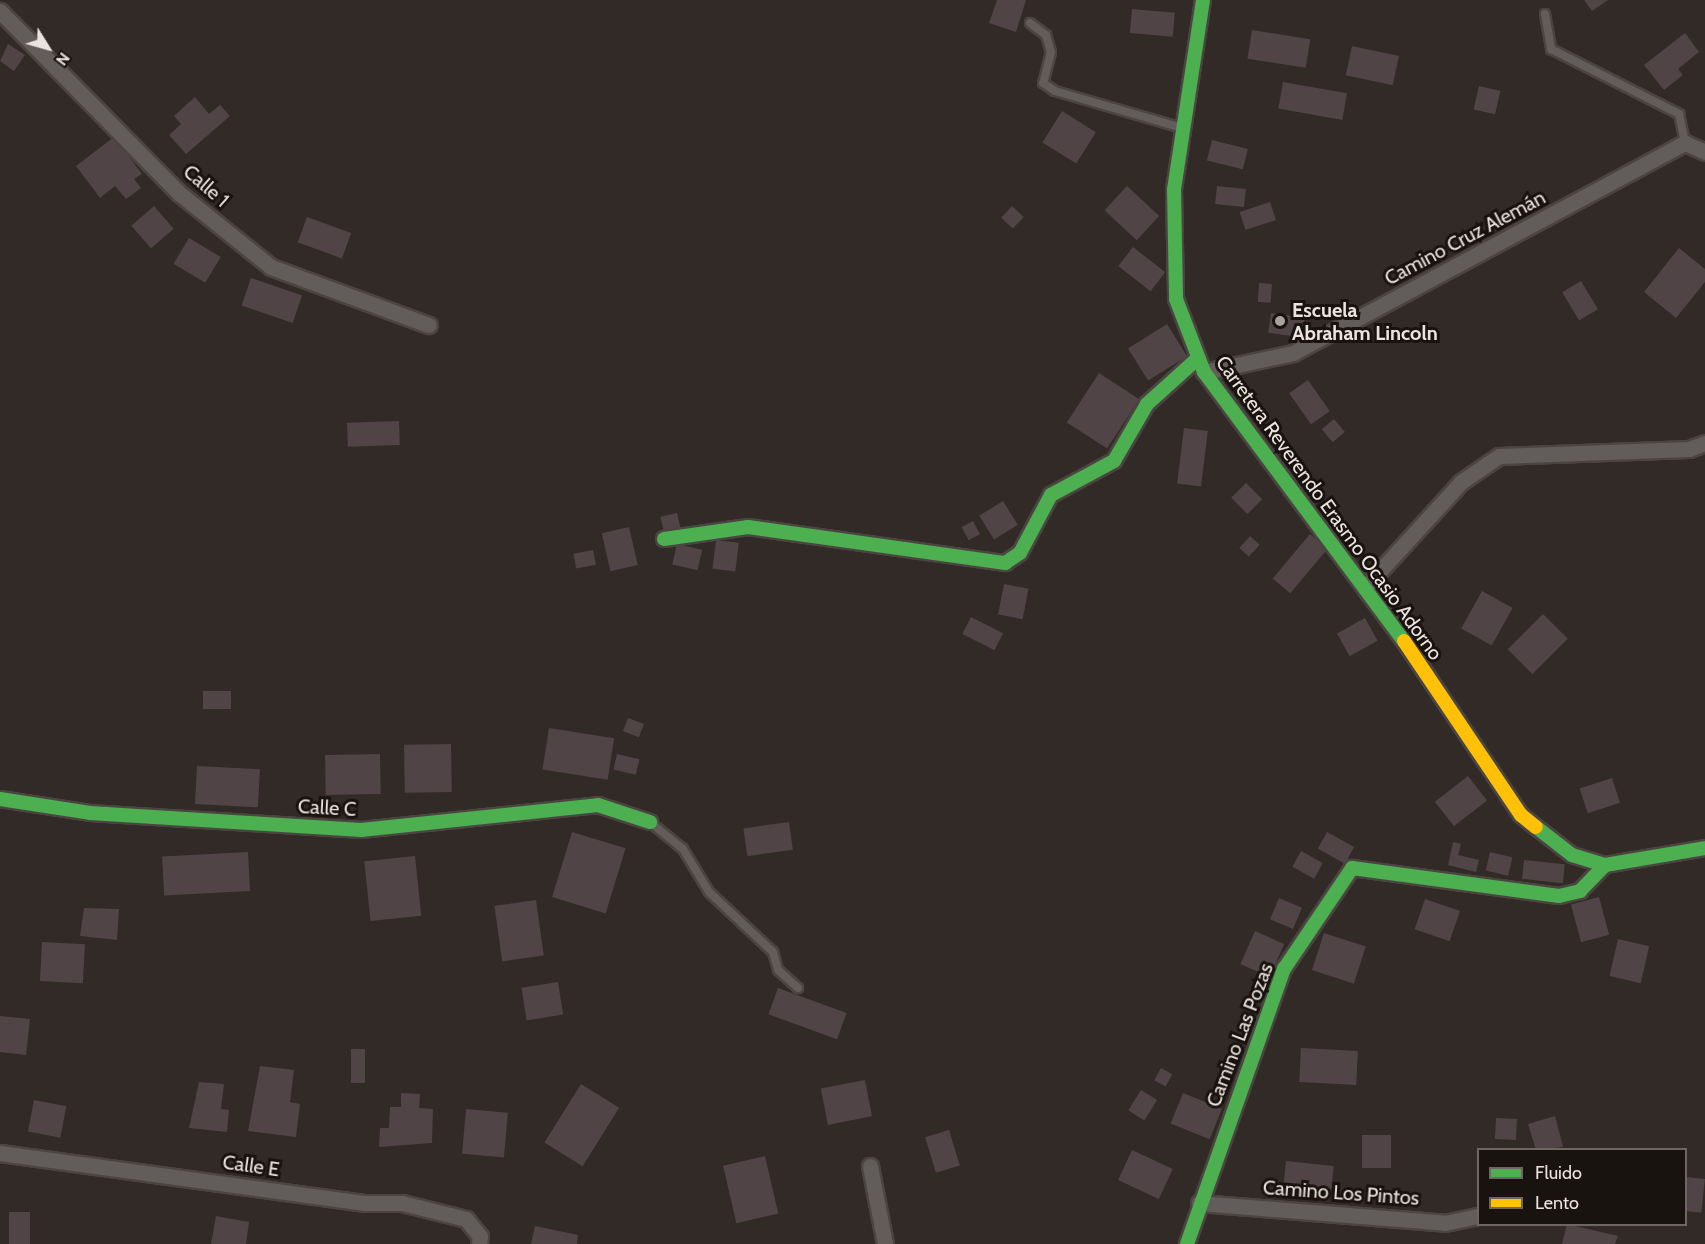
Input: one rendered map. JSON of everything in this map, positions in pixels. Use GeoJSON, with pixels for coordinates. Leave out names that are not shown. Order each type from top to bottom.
{"type":"FeatureCollection","features":[{"type":"Feature","properties":{"kind":"street","name":"Carretera Reverendo Erasmo Ocasio Adorno"},"geometry":{"type":"LineString","coordinates":[[1203,0],[1173,189],[1176,299],[1201,365],[1367,585],[1521,814],[1572,855],[1605,865],[1705,848]]}},
{"type":"Feature","properties":{"kind":"street","name":"Calle 1"},"geometry":{"type":"LineString","coordinates":[[0,11],[179,193],[271,267],[429,324]]}},
{"type":"Feature","properties":{"kind":"street"},"geometry":{"type":"LineString","coordinates":[[1685,143],[1705,152]]}},
{"type":"Feature","properties":{"kind":"street","name":"Camino Cruz Alemán"},"geometry":{"type":"LineString","coordinates":[[1201,365],[1293,353],[1685,143]]}},
{"type":"Feature","properties":{"kind":"street"},"geometry":{"type":"LineString","coordinates":[[664,539],[748,527],[1005,562],[1020,553],[1052,495],[1114,460],[1148,404],[1201,365]]}},
{"type":"Feature","properties":{"kind":"street"},"geometry":{"type":"LineString","coordinates":[[1367,585],[1461,482],[1499,456],[1689,449],[1705,443]]}},
{"type":"Feature","properties":{"kind":"street","name":"Calle C"},"geometry":{"type":"LineString","coordinates":[[0,799],[90,813],[361,830],[598,805],[650,822]]}},
{"type":"Feature","properties":{"kind":"street","name":"Camino Las Pozas"},"geometry":{"type":"LineString","coordinates":[[1187,1244],[1199,1203],[1284,969],[1352,868],[1559,896],[1580,891],[1605,865]]}},
{"type":"Feature","properties":{"kind":"street","name":"Calle E"},"geometry":{"type":"LineString","coordinates":[[0,1153],[364,1203],[402,1203],[466,1219],[480,1236],[478,1244]]}},
{"type":"Feature","properties":{"kind":"street"},"geometry":{"type":"LineString","coordinates":[[870,1166],[885,1244]]}},
{"type":"Feature","properties":{"kind":"street","name":"Camino Los Pintos"},"geometry":{"type":"LineString","coordinates":[[1199,1203],[1445,1223],[1477,1216]]}},
{"type":"Feature","properties":{"kind":"lane"},"geometry":{"type":"LineString","coordinates":[[1545,14],[1551,49],[1679,114],[1685,143]]}},
{"type":"Feature","properties":{"kind":"lane"},"geometry":{"type":"LineString","coordinates":[[1030,23],[1046,35],[1051,52],[1043,82],[1055,91],[1183,128]]}},
{"type":"Feature","properties":{"kind":"lane"},"geometry":{"type":"LineString","coordinates":[[650,822],[683,849],[709,892],[773,952],[778,970],[798,988]]}},
{"type":"Feature","properties":{"kind":"building"},"geometry":{"type":"Polygon","coordinates":[[[997,0],[1026,0],[1016,32],[989,23],[997,0]]]}},
{"type":"Feature","properties":{"kind":"building"},"geometry":{"type":"Polygon","coordinates":[[[1584,0],[1608,0],[1592,11],[1584,0]]]}},
{"type":"Feature","properties":{"kind":"building"},"geometry":{"type":"Polygon","coordinates":[[[1132,9],[1175,13],[1173,37],[1130,33],[1132,9]]]}},
{"type":"Feature","properties":{"kind":"building"},"geometry":{"type":"Polygon","coordinates":[[[1252,30],[1310,39],[1306,68],[1247,59],[1252,30]]]}},
{"type":"Feature","properties":{"kind":"building"},"geometry":{"type":"Polygon","coordinates":[[[1685,33],[1699,52],[1678,69],[1683,75],[1664,90],[1644,65],[1685,33]]]}},
{"type":"Feature","properties":{"kind":"building"},"geometry":{"type":"Polygon","coordinates":[[[8,44],[25,55],[14,71],[0,61],[8,44]]]}},
{"type":"Feature","properties":{"kind":"building"},"geometry":{"type":"Polygon","coordinates":[[[1352,46],[1399,56],[1393,85],[1346,75],[1352,46]]]}},
{"type":"Feature","properties":{"kind":"building"},"geometry":{"type":"Polygon","coordinates":[[[1283,82],[1347,93],[1342,120],[1278,109],[1283,82]]]}},
{"type":"Feature","properties":{"kind":"building"},"geometry":{"type":"Polygon","coordinates":[[[1479,86],[1500,91],[1495,114],[1474,109],[1479,86]]]}},
{"type":"Feature","properties":{"kind":"building"},"geometry":{"type":"Polygon","coordinates":[[[195,97],[209,114],[220,105],[230,116],[186,154],[169,135],[181,124],[174,116],[195,97]]]}},
{"type":"Feature","properties":{"kind":"building"},"geometry":{"type":"Polygon","coordinates":[[[1062,111],[1096,132],[1076,164],[1042,142],[1062,111]]]}},
{"type":"Feature","properties":{"kind":"building"},"geometry":{"type":"Polygon","coordinates":[[[114,137],[142,174],[134,179],[141,188],[126,199],[115,186],[100,198],[76,166],[114,137]]]}},
{"type":"Feature","properties":{"kind":"building"},"geometry":{"type":"Polygon","coordinates":[[[1212,140],[1248,149],[1243,169],[1207,160],[1212,140]]]}},
{"type":"Feature","properties":{"kind":"building"},"geometry":{"type":"Polygon","coordinates":[[[1127,186],[1159,216],[1137,240],[1104,210],[1127,186]]]}},
{"type":"Feature","properties":{"kind":"building"},"geometry":{"type":"Polygon","coordinates":[[[1217,186],[1246,189],[1244,207],[1215,204],[1217,186]]]}},
{"type":"Feature","properties":{"kind":"building"},"geometry":{"type":"Polygon","coordinates":[[[1270,202],[1276,220],[1245,230],[1240,212],[1270,202]]]}},
{"type":"Feature","properties":{"kind":"building"},"geometry":{"type":"Polygon","coordinates":[[[154,206],[174,229],[151,248],[131,226],[154,206]]]}},
{"type":"Feature","properties":{"kind":"building"},"geometry":{"type":"Polygon","coordinates":[[[1012,206],[1024,217],[1013,229],[1001,218],[1012,206]]]}},
{"type":"Feature","properties":{"kind":"building"},"geometry":{"type":"Polygon","coordinates":[[[307,217],[351,233],[342,258],[298,242],[307,217]]]}},
{"type":"Feature","properties":{"kind":"building"},"geometry":{"type":"Polygon","coordinates":[[[189,238],[221,257],[205,283],[174,264],[189,238]]]}},
{"type":"Feature","properties":{"kind":"building"},"geometry":{"type":"Polygon","coordinates":[[[1133,247],[1165,272],[1151,291],[1118,266],[1133,247]]]}},
{"type":"Feature","properties":{"kind":"building"},"geometry":{"type":"Polygon","coordinates":[[[1679,248],[1705,269],[1705,282],[1676,318],[1644,292],[1679,248]]]}},
{"type":"Feature","properties":{"kind":"building"},"geometry":{"type":"Polygon","coordinates":[[[251,278],[302,296],[293,323],[242,305],[251,278]]]}},
{"type":"Feature","properties":{"kind":"building"},"geometry":{"type":"Polygon","coordinates":[[[1581,281],[1598,309],[1579,321],[1562,292],[1581,281]]]}},
{"type":"Feature","properties":{"kind":"building"},"geometry":{"type":"Polygon","coordinates":[[[1259,283],[1272,284],[1271,303],[1258,302],[1259,283]]]}},
{"type":"Feature","properties":{"kind":"building"},"geometry":{"type":"Polygon","coordinates":[[[1271,313],[1305,318],[1302,338],[1268,333],[1271,313]]]}},
{"type":"Feature","properties":{"kind":"building"},"geometry":{"type":"Polygon","coordinates":[[[1167,324],[1187,356],[1148,381],[1128,348],[1167,324]]]}},
{"type":"Feature","properties":{"kind":"building"},"geometry":{"type":"Polygon","coordinates":[[[1099,373],[1139,399],[1107,449],[1067,422],[1099,373]]]}},
{"type":"Feature","properties":{"kind":"building"},"geometry":{"type":"Polygon","coordinates":[[[1308,380],[1330,411],[1311,424],[1289,393],[1308,380]]]}},
{"type":"Feature","properties":{"kind":"building"},"geometry":{"type":"Polygon","coordinates":[[[1334,419],[1345,432],[1333,442],[1322,429],[1334,419]]]}},
{"type":"Feature","properties":{"kind":"building"},"geometry":{"type":"Polygon","coordinates":[[[399,421],[400,445],[348,447],[347,423],[399,421]]]}},
{"type":"Feature","properties":{"kind":"building"},"geometry":{"type":"Polygon","coordinates":[[[1184,428],[1208,431],[1201,487],[1177,484],[1184,428]]]}},
{"type":"Feature","properties":{"kind":"building"},"geometry":{"type":"Polygon","coordinates":[[[1246,483],[1262,499],[1247,514],[1231,498],[1246,483]]]}},
{"type":"Feature","properties":{"kind":"building"},"geometry":{"type":"Polygon","coordinates":[[[1003,501],[1018,525],[994,540],[979,516],[1003,501]]]}},
{"type":"Feature","properties":{"kind":"building"},"geometry":{"type":"Polygon","coordinates":[[[677,513],[681,530],[664,533],[660,517],[677,513]]]}},
{"type":"Feature","properties":{"kind":"building"},"geometry":{"type":"Polygon","coordinates":[[[973,521],[980,534],[969,540],[962,527],[973,521]]]}},
{"type":"Feature","properties":{"kind":"building"},"geometry":{"type":"Polygon","coordinates":[[[629,527],[638,565],[610,571],[602,533],[629,527]]]}},
{"type":"Feature","properties":{"kind":"building"},"geometry":{"type":"Polygon","coordinates":[[[1310,534],[1328,549],[1290,593],[1273,578],[1310,534]]]}},
{"type":"Feature","properties":{"kind":"building"},"geometry":{"type":"Polygon","coordinates":[[[1250,536],[1260,545],[1249,557],[1239,548],[1250,536]]]}},
{"type":"Feature","properties":{"kind":"building"},"geometry":{"type":"Polygon","coordinates":[[[716,540],[739,543],[735,572],[712,569],[716,540]]]}},
{"type":"Feature","properties":{"kind":"building"},"geometry":{"type":"Polygon","coordinates":[[[677,544],[702,550],[698,570],[672,564],[677,544]]]}},
{"type":"Feature","properties":{"kind":"building"},"geometry":{"type":"Polygon","coordinates":[[[593,550],[596,565],[576,569],[573,554],[593,550]]]}},
{"type":"Feature","properties":{"kind":"building"},"geometry":{"type":"Polygon","coordinates":[[[1004,584],[1029,589],[1023,619],[998,614],[1004,584]]]}},
{"type":"Feature","properties":{"kind":"building"},"geometry":{"type":"Polygon","coordinates":[[[1482,591],[1513,608],[1492,646],[1461,629],[1482,591]]]}},
{"type":"Feature","properties":{"kind":"building"},"geometry":{"type":"Polygon","coordinates":[[[1543,614],[1568,639],[1532,674],[1508,649],[1543,614]]]}},
{"type":"Feature","properties":{"kind":"building"},"geometry":{"type":"Polygon","coordinates":[[[971,617],[1003,633],[994,650],[962,634],[971,617]]]}},
{"type":"Feature","properties":{"kind":"building"},"geometry":{"type":"Polygon","coordinates":[[[1365,618],[1378,641],[1350,656],[1337,634],[1365,618]]]}},
{"type":"Feature","properties":{"kind":"building"},"geometry":{"type":"Polygon","coordinates":[[[203,691],[231,691],[231,709],[203,709],[203,691]]]}},
{"type":"Feature","properties":{"kind":"building"},"geometry":{"type":"Polygon","coordinates":[[[628,718],[644,724],[639,737],[623,731],[628,718]]]}},
{"type":"Feature","properties":{"kind":"building"},"geometry":{"type":"Polygon","coordinates":[[[549,728],[614,738],[608,780],[542,769],[549,728]]]}},
{"type":"Feature","properties":{"kind":"building"},"geometry":{"type":"Polygon","coordinates":[[[451,744],[452,792],[405,793],[404,745],[451,744]]]}},
{"type":"Feature","properties":{"kind":"building"},"geometry":{"type":"Polygon","coordinates":[[[380,754],[381,794],[326,795],[325,755],[380,754]]]}},
{"type":"Feature","properties":{"kind":"building"},"geometry":{"type":"Polygon","coordinates":[[[617,754],[639,759],[636,775],[613,770],[617,754]]]}},
{"type":"Feature","properties":{"kind":"building"},"geometry":{"type":"Polygon","coordinates":[[[197,766],[260,769],[258,807],[195,804],[197,766]]]}},
{"type":"Feature","properties":{"kind":"building"},"geometry":{"type":"Polygon","coordinates":[[[1468,776],[1487,800],[1454,826],[1435,802],[1468,776]]]}},
{"type":"Feature","properties":{"kind":"building"},"geometry":{"type":"Polygon","coordinates":[[[1612,778],[1620,803],[1588,813],[1580,789],[1612,778]]]}},
{"type":"Feature","properties":{"kind":"building"},"geometry":{"type":"Polygon","coordinates":[[[789,822],[793,850],[747,856],[743,828],[789,822]]]}},
{"type":"Feature","properties":{"kind":"building"},"geometry":{"type":"Polygon","coordinates":[[[572,832],[626,848],[606,913],[552,897],[572,832]]]}},
{"type":"Feature","properties":{"kind":"building"},"geometry":{"type":"Polygon","coordinates":[[[1327,832],[1354,847],[1345,864],[1318,849],[1327,832]]]}},
{"type":"Feature","properties":{"kind":"building"},"geometry":{"type":"Polygon","coordinates":[[[1453,842],[1461,844],[1458,855],[1479,860],[1476,872],[1448,865],[1453,842]]]}},
{"type":"Feature","properties":{"kind":"building"},"geometry":{"type":"Polygon","coordinates":[[[1301,851],[1323,863],[1314,879],[1292,867],[1301,851]]]}},
{"type":"Feature","properties":{"kind":"building"},"geometry":{"type":"Polygon","coordinates":[[[248,852],[250,891],[164,895],[162,857],[248,852]]]}},
{"type":"Feature","properties":{"kind":"building"},"geometry":{"type":"Polygon","coordinates":[[[1490,852],[1512,857],[1508,876],[1486,871],[1490,852]]]}},
{"type":"Feature","properties":{"kind":"building"},"geometry":{"type":"Polygon","coordinates":[[[415,856],[421,916],[371,921],[364,861],[415,856]]]}},
{"type":"Feature","properties":{"kind":"building"},"geometry":{"type":"Polygon","coordinates":[[[1524,860],[1565,864],[1563,883],[1522,879],[1524,860]]]}},
{"type":"Feature","properties":{"kind":"building"},"geometry":{"type":"Polygon","coordinates":[[[1599,897],[1609,935],[1581,942],[1571,905],[1599,897]]]}},
{"type":"Feature","properties":{"kind":"building"},"geometry":{"type":"Polygon","coordinates":[[[1279,898],[1302,908],[1293,929],[1270,919],[1279,898]]]}},
{"type":"Feature","properties":{"kind":"building"},"geometry":{"type":"Polygon","coordinates":[[[1425,899],[1460,911],[1450,941],[1415,929],[1425,899]]]}},
{"type":"Feature","properties":{"kind":"building"},"geometry":{"type":"Polygon","coordinates":[[[536,900],[544,955],[502,961],[494,906],[536,900]]]}},
{"type":"Feature","properties":{"kind":"building"},"geometry":{"type":"Polygon","coordinates":[[[84,908],[119,909],[117,940],[80,936],[84,908]]]}},
{"type":"Feature","properties":{"kind":"building"},"geometry":{"type":"Polygon","coordinates":[[[1255,931],[1284,944],[1270,977],[1240,964],[1255,931]]]}},
{"type":"Feature","properties":{"kind":"building"},"geometry":{"type":"Polygon","coordinates":[[[1324,933],[1366,947],[1354,984],[1312,970],[1324,933]]]}},
{"type":"Feature","properties":{"kind":"building"},"geometry":{"type":"Polygon","coordinates":[[[1618,939],[1649,946],[1641,983],[1609,976],[1618,939]]]}},
{"type":"Feature","properties":{"kind":"building"},"geometry":{"type":"Polygon","coordinates":[[[42,942],[85,944],[83,983],[40,981],[42,942]]]}},
{"type":"Feature","properties":{"kind":"building"},"geometry":{"type":"Polygon","coordinates":[[[558,982],[563,1015],[527,1020],[521,988],[558,982]]]}},
{"type":"Feature","properties":{"kind":"building"},"geometry":{"type":"Polygon","coordinates":[[[778,988],[847,1013],[837,1039],[768,1014],[778,988]]]}},
{"type":"Feature","properties":{"kind":"building"},"geometry":{"type":"Polygon","coordinates":[[[0,1016],[30,1019],[26,1055],[0,1052],[0,1016]]]}},
{"type":"Feature","properties":{"kind":"building"},"geometry":{"type":"Polygon","coordinates":[[[1301,1048],[1358,1051],[1356,1085],[1299,1082],[1301,1048]]]}},
{"type":"Feature","properties":{"kind":"building"},"geometry":{"type":"Polygon","coordinates":[[[351,1049],[365,1049],[365,1083],[351,1083],[351,1049]]]}},
{"type":"Feature","properties":{"kind":"building"},"geometry":{"type":"Polygon","coordinates":[[[260,1066],[294,1070],[290,1102],[300,1104],[296,1137],[248,1131],[260,1066]]]}},
{"type":"Feature","properties":{"kind":"building"},"geometry":{"type":"Polygon","coordinates":[[[1161,1068],[1172,1074],[1166,1087],[1154,1080],[1161,1068]]]}},
{"type":"Feature","properties":{"kind":"building"},"geometry":{"type":"Polygon","coordinates":[[[865,1080],[872,1116],[828,1125],[821,1089],[865,1080]]]}},
{"type":"Feature","properties":{"kind":"building"},"geometry":{"type":"Polygon","coordinates":[[[199,1082],[224,1084],[221,1109],[229,1110],[227,1132],[189,1128],[199,1082]]]}},
{"type":"Feature","properties":{"kind":"building"},"geometry":{"type":"Polygon","coordinates":[[[581,1084],[619,1108],[583,1166],[544,1143],[581,1084]]]}},
{"type":"Feature","properties":{"kind":"building"},"geometry":{"type":"Polygon","coordinates":[[[1141,1090],[1157,1100],[1144,1120],[1128,1110],[1141,1090]]]}},
{"type":"Feature","properties":{"kind":"building"},"geometry":{"type":"Polygon","coordinates":[[[401,1093],[420,1094],[419,1108],[433,1109],[432,1143],[379,1147],[380,1128],[389,1128],[390,1107],[401,1107],[401,1093]]]}},
{"type":"Feature","properties":{"kind":"building"},"geometry":{"type":"Polygon","coordinates":[[[1183,1093],[1222,1109],[1210,1139],[1171,1124],[1183,1093]]]}},
{"type":"Feature","properties":{"kind":"building"},"geometry":{"type":"Polygon","coordinates":[[[34,1100],[66,1106],[60,1138],[28,1131],[34,1100]]]}},
{"type":"Feature","properties":{"kind":"building"},"geometry":{"type":"Polygon","coordinates":[[[466,1109],[508,1113],[504,1157],[462,1154],[466,1109]]]}},
{"type":"Feature","properties":{"kind":"building"},"geometry":{"type":"Polygon","coordinates":[[[1555,1116],[1563,1147],[1535,1148],[1528,1124],[1555,1116]]]}},
{"type":"Feature","properties":{"kind":"building"},"geometry":{"type":"Polygon","coordinates":[[[1496,1118],[1517,1119],[1516,1140],[1495,1139],[1496,1118]]]}},
{"type":"Feature","properties":{"kind":"building"},"geometry":{"type":"Polygon","coordinates":[[[949,1130],[960,1165],[936,1173],[925,1137],[949,1130]]]}},
{"type":"Feature","properties":{"kind":"building"},"geometry":{"type":"Polygon","coordinates":[[[1362,1135],[1391,1135],[1391,1168],[1362,1168],[1362,1135]]]}},
{"type":"Feature","properties":{"kind":"building"},"geometry":{"type":"Polygon","coordinates":[[[1132,1150],[1173,1169],[1159,1199],[1118,1180],[1132,1150]]]}},
{"type":"Feature","properties":{"kind":"building"},"geometry":{"type":"Polygon","coordinates":[[[765,1156],[778,1213],[736,1223],[723,1166],[765,1156]]]}},
{"type":"Feature","properties":{"kind":"building"},"geometry":{"type":"Polygon","coordinates":[[[1286,1161],[1334,1166],[1331,1189],[1284,1184],[1286,1161]]]}},
{"type":"Feature","properties":{"kind":"building"},"geometry":{"type":"Polygon","coordinates":[[[1687,1177],[1705,1179],[1701,1213],[1687,1211],[1687,1177]]]}},
{"type":"Feature","properties":{"kind":"building"},"geometry":{"type":"Polygon","coordinates":[[[9,1212],[30,1212],[30,1244],[9,1244],[9,1212]]]}},
{"type":"Feature","properties":{"kind":"building"},"geometry":{"type":"Polygon","coordinates":[[[216,1216],[249,1222],[246,1244],[211,1244],[216,1216]]]}},
{"type":"Feature","properties":{"kind":"building"},"geometry":{"type":"Polygon","coordinates":[[[535,1226],[578,1235],[577,1244],[531,1244],[535,1226]]]}},
{"type":"Feature","properties":{"kind":"building"},"geometry":{"type":"Polygon","coordinates":[[[1566,1226],[1618,1236],[1615,1244],[1562,1244],[1566,1226]]]}},
{"type":"Feature","properties":{"kind":"traffic: fast"},"geometry":{"type":"LineString","coordinates":[[1203,0],[1174,190],[1176,299],[1204,372],[1404,641]]}},
{"type":"Feature","properties":{"kind":"traffic: fast"},"geometry":{"type":"LineString","coordinates":[[664,539],[748,527],[1005,563],[1020,553],[1051,495],[1114,461],[1147,404],[1197,359]]}},
{"type":"Feature","properties":{"kind":"traffic: fast"},"geometry":{"type":"LineString","coordinates":[[0,799],[90,813],[361,830],[598,805],[650,822]]}},
{"type":"Feature","properties":{"kind":"traffic: fast"},"geometry":{"type":"LineString","coordinates":[[1536,827],[1572,855],[1605,865],[1705,848]]}},
{"type":"Feature","properties":{"kind":"traffic: fast"},"geometry":{"type":"LineString","coordinates":[[1187,1244],[1284,969],[1352,868],[1559,896],[1580,891],[1605,865]]}},
{"type":"Feature","properties":{"kind":"traffic: slow"},"geometry":{"type":"LineString","coordinates":[[1404,641],[1521,815],[1536,827]]}},
{"type":"Feature","properties":{"kind":"place","name":"Escuela Abraham Lincoln"},"geometry":{"type":"Point","coordinates":[1280,321]}}]}
